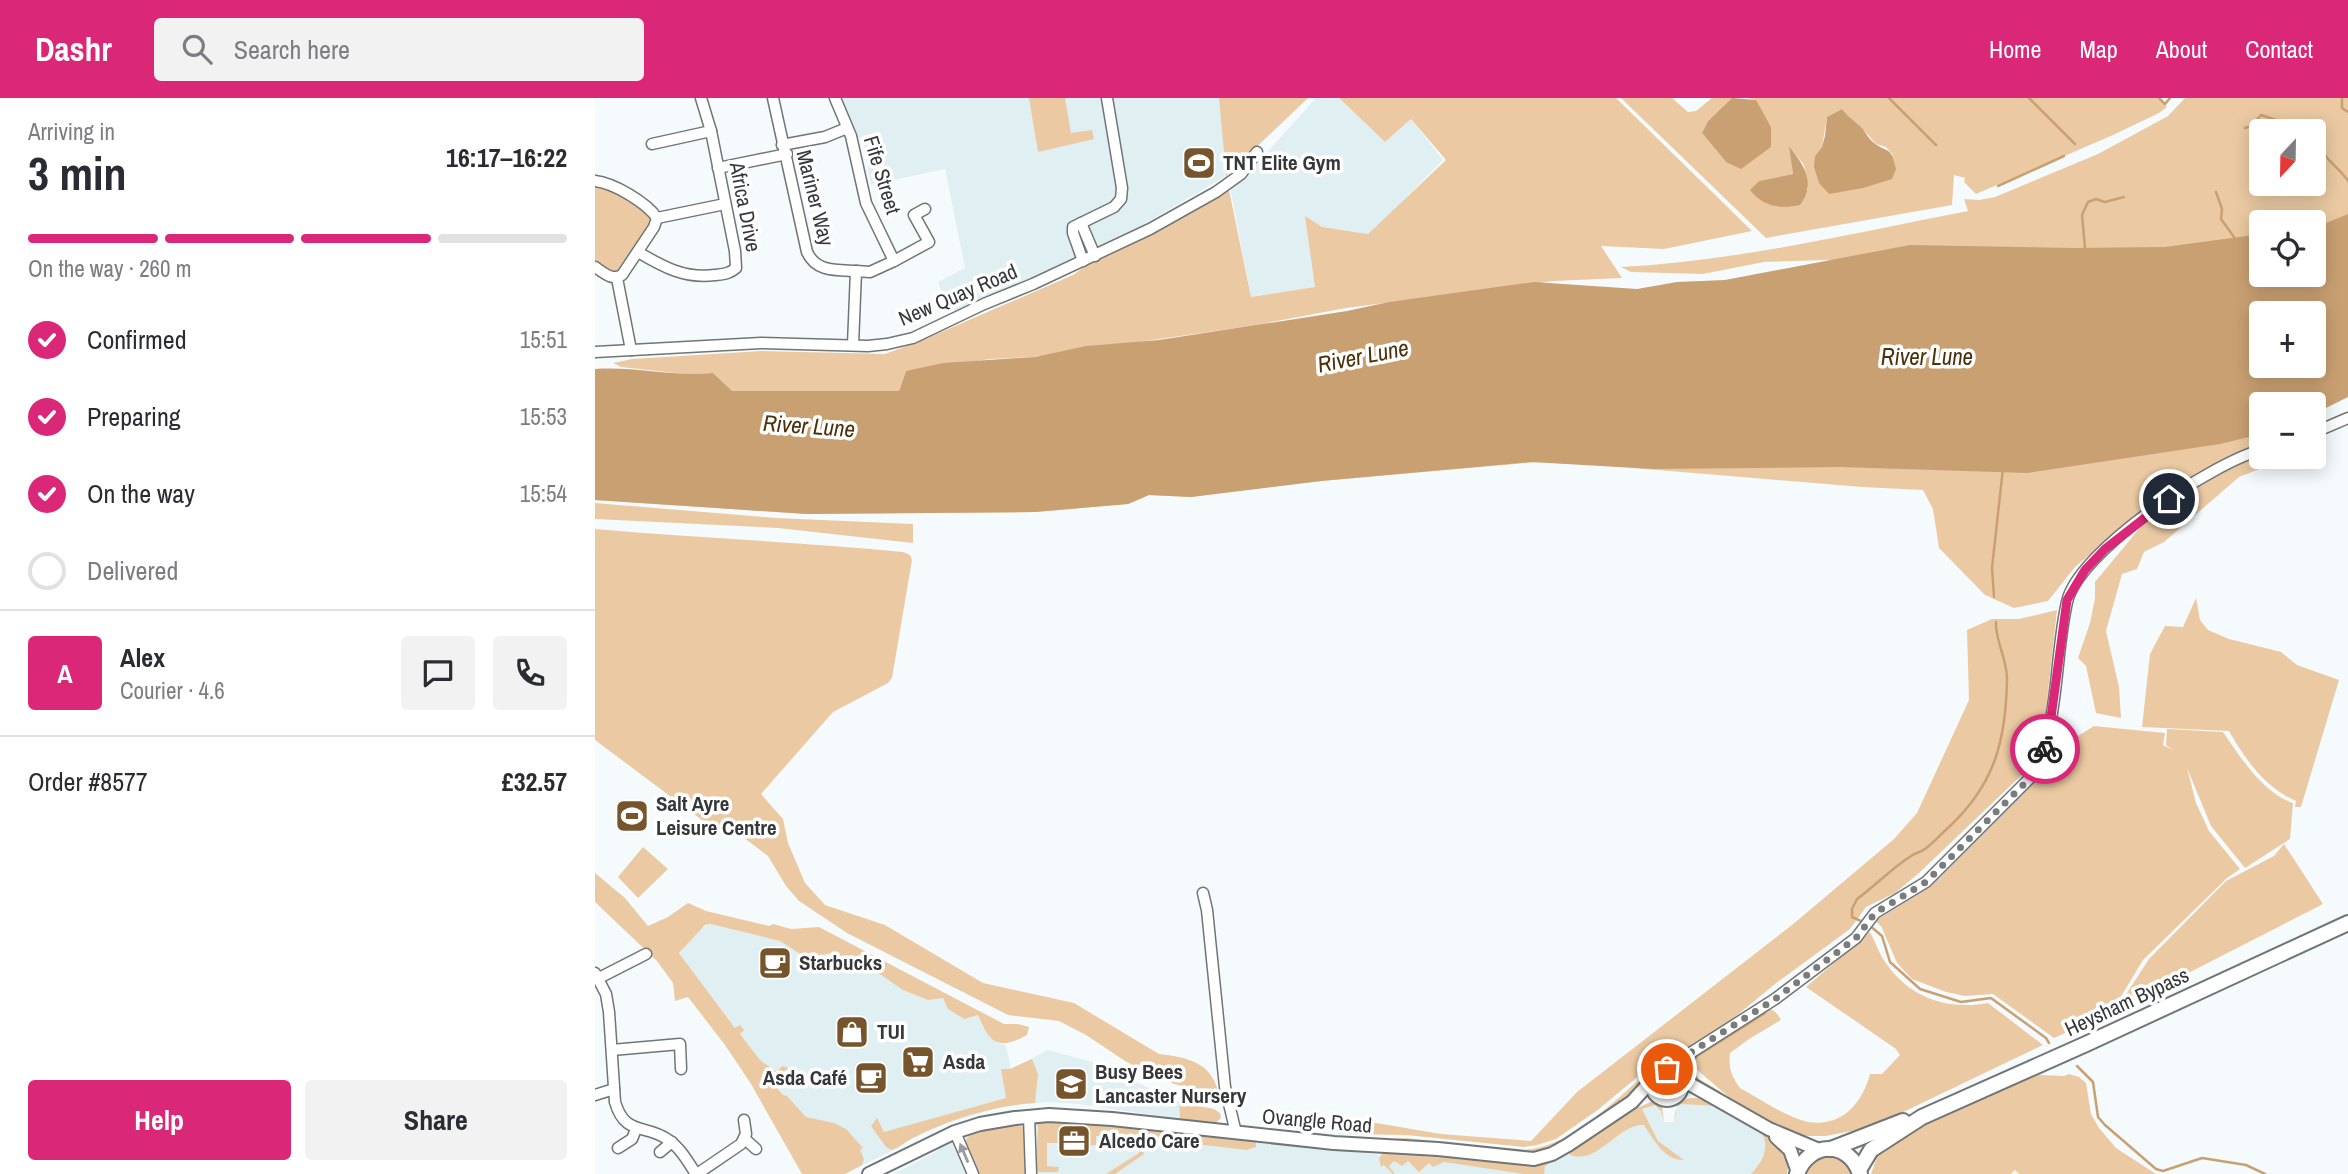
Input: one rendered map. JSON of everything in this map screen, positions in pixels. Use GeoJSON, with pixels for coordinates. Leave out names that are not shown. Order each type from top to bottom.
{"type":"FeatureCollection","features":[{"type":"Feature","properties":{"kind":"highway","name":"Heysham Bypass"},"geometry":{"type":"LineString","coordinates":[[1825,1149],[1922,1117],[2348,923]]}},
{"type":"Feature","properties":{"kind":"highway","name":"Heysham Bypass"},"geometry":{"type":"LineString","coordinates":[[1860,1172],[1871,1150],[1922,1117]]}},
{"type":"Feature","properties":{"kind":"highway"},"geometry":{"type":"LineString","coordinates":[[1798,1173],[1806,1158],[1825,1149],[1848,1155],[1860,1172]]}},
{"type":"Feature","properties":{"kind":"main road"},"geometry":{"type":"LineString","coordinates":[[1719,1102],[1696,1096],[1677,1096],[1668,1100],[1659,1098],[1653,1092],[1658,1074],[1675,1072],[1681,1079],[1769,1129],[1825,1149]]}},
{"type":"Feature","properties":{"kind":"main road","name":"Ovangle Road"},"geometry":{"type":"LineString","coordinates":[[869,1174],[955,1132],[980,1124],[1029,1116],[1081,1116],[1334,1143],[1438,1149],[1534,1159],[1552,1154],[1568,1145],[1632,1101],[1658,1074]]}},
{"type":"Feature","properties":{"kind":"main road"},"geometry":{"type":"LineString","coordinates":[[1677,1096],[1682,1088],[1681,1079]]}},
{"type":"Feature","properties":{"kind":"main road","name":"Ovangle Road"},"geometry":{"type":"LineString","coordinates":[[1632,1101],[1659,1098]]}},
{"type":"Feature","properties":{"kind":"main road"},"geometry":{"type":"LineString","coordinates":[[1769,1129],[1790,1150],[1798,1173]]}},
{"type":"Feature","properties":{"kind":"street","name":"Africa Drive"},"geometry":{"type":"LineString","coordinates":[[638,252],[668,269],[686,275],[703,277],[730,273],[736,268],[737,261],[711,131],[701,98]]}},
{"type":"Feature","properties":{"kind":"street","name":"Mariner Way"},"geometry":{"type":"LineString","coordinates":[[773,98],[811,261],[825,269],[856,271]]}},
{"type":"Feature","properties":{"kind":"street","name":"Fife Street"},"geometry":{"type":"LineString","coordinates":[[835,98],[854,146],[866,203],[894,261]]}},
{"type":"Feature","properties":{"kind":"street"},"geometry":{"type":"LineString","coordinates":[[1083,261],[1073,227],[1114,207],[1121,200],[1122,188],[1107,98]]}},
{"type":"Feature","properties":{"kind":"street"},"geometry":{"type":"LineString","coordinates":[[718,168],[784,150],[848,128]]}},
{"type":"Feature","properties":{"kind":"street"},"geometry":{"type":"LineString","coordinates":[[652,144],[711,131]]}},
{"type":"Feature","properties":{"kind":"street","name":"New Quay Road"},"geometry":{"type":"LineString","coordinates":[[595,352],[761,343],[887,345],[913,338],[1150,229],[1216,192],[1241,174],[1257,152]]}},
{"type":"Feature","properties":{"kind":"street"},"geometry":{"type":"LineString","coordinates":[[595,181],[615,187],[653,212],[657,218]]}},
{"type":"Feature","properties":{"kind":"street"},"geometry":{"type":"LineString","coordinates":[[595,267],[617,278],[638,252],[657,218],[725,204]]}},
{"type":"Feature","properties":{"kind":"street","name":"Fife Street"},"geometry":{"type":"LineString","coordinates":[[856,271],[870,272],[929,242],[914,215],[925,209]]}},
{"type":"Feature","properties":{"kind":"street"},"geometry":{"type":"LineString","coordinates":[[1081,223],[1095,256]]}},
{"type":"Feature","properties":{"kind":"street"},"geometry":{"type":"LineString","coordinates":[[853,345],[856,271]]}},
{"type":"Feature","properties":{"kind":"street"},"geometry":{"type":"LineString","coordinates":[[617,278],[631,350]]}},
{"type":"Feature","properties":{"kind":"street"},"geometry":{"type":"LineString","coordinates":[[2326,427],[2348,418]]}},
{"type":"Feature","properties":{"kind":"street","name":"Ovangle Road"},"geometry":{"type":"LineString","coordinates":[[1658,1074],[1775,999],[1859,935],[1871,916],[1926,882],[2033,775],[2043,755],[2049,732],[2067,600],[2085,570],[2105,549],[2153,510],[2231,461],[2249,454]]}},
{"type":"Feature","properties":{"kind":"street"},"geometry":{"type":"LineString","coordinates":[[1203,894],[1207,910],[1225,1087],[1236,1133]]}},
{"type":"Feature","properties":{"kind":"street"},"geometry":{"type":"LineString","coordinates":[[646,954],[597,976],[606,994],[618,1113],[636,1129],[660,1134],[672,1142],[696,1174],[745,1139]]}},
{"type":"Feature","properties":{"kind":"street"},"geometry":{"type":"LineString","coordinates":[[612,1051],[680,1044],[681,1069]]}},
{"type":"Feature","properties":{"kind":"street"},"geometry":{"type":"LineString","coordinates":[[1681,1079],[1684,1062],[1692,1052]]}},
{"type":"Feature","properties":{"kind":"street"},"geometry":{"type":"LineString","coordinates":[[595,1095],[614,1089]]}},
{"type":"Feature","properties":{"kind":"street"},"geometry":{"type":"LineString","coordinates":[[1029,1116],[1031,1174]]}},
{"type":"Feature","properties":{"kind":"street"},"geometry":{"type":"LineString","coordinates":[[744,1120],[745,1139],[757,1149]]}},
{"type":"Feature","properties":{"kind":"street"},"geometry":{"type":"LineString","coordinates":[[618,1148],[632,1139],[636,1129]]}},
{"type":"Feature","properties":{"kind":"street"},"geometry":{"type":"LineString","coordinates":[[955,1132],[973,1174]]}},
{"type":"Feature","properties":{"kind":"street"},"geometry":{"type":"LineString","coordinates":[[660,1152],[672,1142]]}},
{"type":"Feature","properties":{"kind":"shaded area"},"geometry":{"type":"Polygon","coordinates":[[[842,98],[1219,98],[1226,176],[1139,227],[1071,262],[950,312],[938,282],[965,268],[945,169],[871,185],[863,143],[842,98]]]}},
{"type":"Feature","properties":{"kind":"shaded area"},"geometry":{"type":"Polygon","coordinates":[[[1029,98],[1065,98],[1071,133],[1092,130],[1094,139],[1038,152],[1029,98]]]}},
{"type":"Feature","properties":{"kind":"shaded area"},"geometry":{"type":"Polygon","coordinates":[[[1219,98],[1308,98],[1226,176],[1219,98]]]}},
{"type":"Feature","properties":{"kind":"shaded area"},"geometry":{"type":"Polygon","coordinates":[[[1316,98],[1339,98],[1385,142],[1411,119],[1443,160],[1372,232],[1368,234],[1322,227],[1315,287],[1251,297],[1230,187],[1244,178],[1316,98]]]}},
{"type":"Feature","properties":{"kind":"shaded area"},"geometry":{"type":"Polygon","coordinates":[[[1339,98],[1616,98],[1752,231],[1664,249],[1601,246],[1622,278],[1554,281],[1346,308],[1250,326],[1034,357],[990,359],[906,371],[899,391],[731,391],[713,373],[694,375],[621,367],[613,363],[632,359],[762,351],[885,354],[1073,275],[1092,261],[1229,190],[1251,297],[1315,287],[1305,216],[1322,227],[1368,234],[1446,160],[1411,119],[1385,142],[1339,98]]]}},
{"type":"Feature","properties":{"kind":"shaded area"},"geometry":{"type":"Polygon","coordinates":[[[1621,98],[1672,98],[1688,112],[1696,111],[1712,98],[1732,98],[1708,121],[1702,133],[1726,162],[1756,100],[1748,98],[2157,98],[2167,107],[2113,135],[1976,194],[1964,182],[1965,178],[1954,175],[1952,205],[1766,238],[1621,98]],[[1842,109],[1827,117],[1822,147],[1815,156],[1893,155],[1886,147],[1876,144],[1842,109]],[[1790,147],[1793,174],[1759,181],[1808,190],[1804,165],[1790,147]]]}},
{"type":"Feature","properties":{"kind":"shaded area"},"geometry":{"type":"Polygon","coordinates":[[[2185,98],[2348,98],[2348,291],[2299,287],[2326,287],[2326,210],[2249,210],[2249,283],[1982,261],[1764,262],[1703,274],[1631,272],[1621,267],[1709,259],[1968,211],[1964,199],[1995,197],[2098,154],[2168,116],[2185,98]]]}},
{"type":"Feature","properties":{"kind":"shaded area"},"geometry":{"type":"Polygon","coordinates":[[[595,181],[606,182],[657,218],[622,275],[595,267],[595,181]]]}},
{"type":"Feature","properties":{"kind":"shaded area"},"geometry":{"type":"Polygon","coordinates":[[[2249,314],[2249,378],[2261,378],[2261,392],[2249,392],[2249,447],[2212,467],[2135,517],[2075,567],[2048,601],[2014,608],[1985,595],[1939,548],[1933,509],[1923,490],[1550,461],[1321,481],[1191,497],[1149,495],[1128,504],[1035,512],[807,514],[595,500],[595,486],[2249,314]]]}},
{"type":"Feature","properties":{"kind":"shaded area"},"geometry":{"type":"Polygon","coordinates":[[[2249,458],[2249,469],[2259,469],[2239,477],[2164,542],[2144,552],[2137,569],[2122,574],[2106,631],[2119,687],[2121,718],[2096,713],[2086,666],[2078,658],[2090,623],[2095,582],[2149,517],[2221,469],[2249,458]]]}},
{"type":"Feature","properties":{"kind":"shaded area"},"geometry":{"type":"Polygon","coordinates":[[[595,503],[776,518],[913,524],[913,543],[778,528],[595,519],[595,503]]]}},
{"type":"Feature","properties":{"kind":"shaded area"},"geometry":{"type":"Polygon","coordinates":[[[595,529],[903,552],[910,555],[912,560],[892,678],[888,683],[833,712],[761,794],[783,819],[788,843],[805,883],[825,905],[885,925],[983,983],[1074,1003],[1159,1054],[1196,1063],[1210,1073],[1215,1081],[1218,1091],[1214,1097],[1154,1077],[1059,1021],[1008,1015],[847,933],[799,901],[786,886],[768,856],[735,831],[734,826],[730,829],[710,826],[595,740],[595,529]]]}},
{"type":"Feature","properties":{"kind":"shaded area"},"geometry":{"type":"Polygon","coordinates":[[[2196,598],[2200,620],[2208,630],[2229,639],[2281,652],[2297,665],[2339,680],[2301,807],[2295,807],[2296,801],[2265,781],[2229,731],[2142,727],[2150,654],[2165,626],[2183,627],[2196,598]]]}},
{"type":"Feature","properties":{"kind":"shaded area"},"geometry":{"type":"Polygon","coordinates":[[[2057,610],[2043,737],[2028,769],[1919,873],[1895,893],[1866,907],[1850,929],[1775,984],[1724,1026],[1680,1056],[1672,1054],[1654,1063],[1599,1109],[1556,1139],[1537,1145],[1524,1147],[1406,1135],[1338,1134],[1347,1118],[1441,1134],[1531,1141],[1577,1092],[1792,925],[1894,839],[1917,813],[1969,700],[1967,630],[1992,619],[2019,619],[2057,610]]]}},
{"type":"Feature","properties":{"kind":"shaded area"},"geometry":{"type":"Polygon","coordinates":[[[2094,726],[2165,733],[2163,745],[2173,750],[2166,745],[2167,729],[2223,732],[2262,783],[2293,803],[2290,839],[2245,868],[2211,826],[2187,768],[2196,803],[2209,831],[2240,869],[2227,878],[2143,960],[2111,1013],[2054,1038],[1993,994],[1965,996],[1912,979],[1897,963],[1881,926],[1875,921],[1930,887],[2039,778],[2065,744],[2094,726]]]}},
{"type":"Feature","properties":{"kind":"shaded area"},"geometry":{"type":"Polygon","coordinates":[[[2284,844],[2323,904],[2116,1010],[2149,959],[2226,881],[2274,856],[2284,844]]]}},
{"type":"Feature","properties":{"kind":"shaded area"},"geometry":{"type":"Polygon","coordinates":[[[643,847],[668,869],[638,898],[618,877],[643,847]]]}},
{"type":"Feature","properties":{"kind":"shaded area"},"geometry":{"type":"Polygon","coordinates":[[[595,873],[625,898],[648,926],[668,917],[688,903],[706,911],[769,926],[773,924],[791,929],[819,927],[1004,1024],[1029,1027],[1027,1035],[1009,1042],[997,1042],[987,1033],[978,1015],[964,1019],[948,1009],[943,998],[928,1000],[903,990],[881,975],[833,953],[805,957],[780,941],[705,925],[679,953],[735,1028],[740,1025],[744,1030],[740,1034],[760,1060],[777,1072],[782,1066],[789,1068],[776,1076],[774,1085],[784,1096],[786,1095],[806,1117],[834,1123],[846,1129],[863,1148],[860,1150],[864,1159],[862,1165],[845,1174],[802,1174],[751,1084],[725,1045],[688,997],[675,1001],[673,983],[657,961],[595,902],[595,873]]]}},
{"type":"Feature","properties":{"kind":"shaded area"},"geometry":{"type":"Polygon","coordinates":[[[709,924],[780,941],[805,957],[833,953],[881,975],[903,990],[943,997],[978,1015],[983,1028],[998,1043],[1006,1045],[1011,1069],[1048,1050],[1093,1062],[1179,1102],[1180,1119],[1078,1104],[1049,1102],[1008,1105],[947,1123],[913,1137],[896,1149],[847,1173],[827,1145],[774,1085],[763,1065],[679,953],[709,924]]]}},
{"type":"Feature","properties":{"kind":"shaded area"},"geometry":{"type":"Polygon","coordinates":[[[1870,932],[1885,962],[1908,987],[1932,1000],[1946,1003],[1988,1003],[2043,1045],[1872,1127],[1826,1136],[1805,1136],[1771,1121],[1730,1098],[1688,1062],[1690,1058],[1766,1009],[1771,1010],[1777,1013],[1781,1020],[1730,1053],[1731,1072],[1740,1088],[1782,1112],[1808,1122],[1831,1121],[1849,1111],[1862,1095],[1870,1074],[1882,1074],[1900,1055],[1896,1049],[1806,987],[1870,932]]]}},
{"type":"Feature","properties":{"kind":"shaded area"},"geometry":{"type":"Polygon","coordinates":[[[1677,1058],[1654,1068],[1641,1088],[1581,1128],[1608,1107],[1650,1071],[1660,1063],[1677,1058]]]}},
{"type":"Feature","properties":{"kind":"shaded area"},"geometry":{"type":"Polygon","coordinates":[[[1032,1059],[1038,1074],[1035,1103],[989,1110],[959,1119],[929,1130],[892,1150],[886,1147],[871,1126],[877,1118],[884,1132],[1006,1098],[1001,1069],[1010,1069],[1032,1059]]]}},
{"type":"Feature","properties":{"kind":"shaded area"},"geometry":{"type":"Polygon","coordinates":[[[2069,1074],[2086,1083],[2091,1114],[2116,1148],[2156,1174],[2019,1174],[2015,1170],[2011,1174],[1871,1174],[1879,1151],[1929,1122],[2040,1075],[2069,1074]]]}},
{"type":"Feature","properties":{"kind":"shaded area"},"geometry":{"type":"Polygon","coordinates":[[[1697,1098],[1720,1106],[1748,1121],[1782,1148],[1788,1160],[1787,1174],[1751,1174],[1764,1155],[1762,1133],[1716,1106],[1681,1104],[1677,1107],[1686,1099],[1697,1098]]]}},
{"type":"Feature","properties":{"kind":"shaded area"},"geometry":{"type":"Polygon","coordinates":[[[1653,1101],[1662,1107],[1664,1122],[1661,1111],[1655,1105],[1642,1109],[1658,1141],[1684,1160],[1665,1153],[1644,1125],[1634,1126],[1590,1154],[1580,1157],[1570,1155],[1570,1152],[1545,1166],[1544,1174],[1524,1174],[1444,1162],[1433,1167],[1429,1163],[1419,1172],[1408,1161],[1402,1166],[1394,1161],[1389,1166],[1395,1174],[1384,1165],[1381,1167],[1379,1158],[1385,1151],[1544,1164],[1625,1113],[1653,1101]]]}},
{"type":"Feature","properties":{"kind":"shaded area"},"geometry":{"type":"Polygon","coordinates":[[[1684,1101],[1716,1106],[1762,1133],[1788,1165],[1787,1174],[893,1174],[934,1153],[952,1139],[997,1123],[1039,1117],[1380,1155],[1385,1151],[1537,1165],[1564,1154],[1651,1102],[1661,1108],[1664,1122],[1674,1122],[1678,1105],[1684,1101]]]}},
{"type":"Feature","properties":{"kind":"shaded area"},"geometry":{"type":"Polygon","coordinates":[[[1179,1102],[1214,1109],[1220,1113],[1221,1118],[1214,1125],[1180,1119],[1179,1102]]]}},
{"type":"Feature","properties":{"kind":"shaded area"},"geometry":{"type":"Polygon","coordinates":[[[1046,1120],[1069,1120],[1256,1141],[1256,1147],[1247,1150],[1170,1141],[1140,1144],[1144,1154],[1115,1174],[1106,1174],[1139,1153],[1130,1138],[1113,1149],[1109,1148],[1108,1135],[1096,1136],[1096,1145],[1086,1146],[1085,1133],[1068,1134],[1068,1146],[1047,1143],[1047,1166],[1059,1167],[1058,1172],[1039,1172],[1036,1169],[1036,1125],[1046,1120]]]}},
{"type":"Feature","properties":{"kind":"shaded area"},"geometry":{"type":"Polygon","coordinates":[[[1014,1124],[1023,1127],[1026,1134],[1027,1174],[979,1174],[967,1149],[968,1137],[987,1129],[1014,1124]]]}},
{"type":"Feature","properties":{"kind":"shaded area"},"geometry":{"type":"Polygon","coordinates":[[[1581,1128],[1551,1148],[1523,1153],[1385,1139],[1406,1138],[1521,1150],[1552,1143],[1581,1128]]]}},
{"type":"Feature","properties":{"kind":"shaded area"},"geometry":{"type":"Polygon","coordinates":[[[1831,1155],[1847,1163],[1853,1174],[1805,1174],[1814,1160],[1831,1155]]]}},
{"type":"Feature","properties":{"kind":"water"},"geometry":{"type":"Polygon","coordinates":[[[1732,98],[1756,100],[1771,127],[1771,147],[1741,169],[1726,162],[1702,133],[1708,121],[1732,98]]]}},
{"type":"Feature","properties":{"kind":"water"},"geometry":{"type":"Polygon","coordinates":[[[1842,109],[1871,140],[1890,152],[1896,169],[1892,179],[1829,194],[1819,183],[1814,167],[1815,156],[1822,147],[1827,117],[1842,109]]]}},
{"type":"Feature","properties":{"kind":"water"},"geometry":{"type":"Polygon","coordinates":[[[1789,146],[1806,174],[1808,181],[1805,197],[1800,205],[1786,207],[1766,203],[1750,190],[1759,181],[1793,174],[1789,146]]]}},
{"type":"Feature","properties":{"kind":"water","name":"River Lune"},"geometry":{"type":"Polygon","coordinates":[[[2348,214],[2348,397],[2326,408],[2326,392],[2249,392],[2249,437],[2220,444],[2027,473],[1840,467],[1653,469],[1531,462],[1321,481],[1191,497],[1149,495],[1128,504],[1035,512],[807,514],[595,500],[595,369],[713,373],[732,391],[899,391],[906,371],[943,363],[1035,357],[1086,346],[1159,340],[1389,302],[1534,282],[1637,289],[1677,282],[1725,280],[1910,245],[2165,247],[2249,236],[2249,287],[2326,287],[2326,223],[2348,214]]]}},
{"type":"Feature","properties":{"kind":"waterway"},"geometry":{"type":"LineString","coordinates":[[1889,98],[1936,145]]}},
{"type":"Feature","properties":{"kind":"waterway"},"geometry":{"type":"LineString","coordinates":[[2029,98],[2075,144]]}},
{"type":"Feature","properties":{"kind":"waterway"},"geometry":{"type":"LineString","coordinates":[[2159,98],[2165,104],[2170,98]]}},
{"type":"Feature","properties":{"kind":"waterway"},"geometry":{"type":"LineString","coordinates":[[2342,98],[2342,108],[2348,112]]}},
{"type":"Feature","properties":{"kind":"waterway"},"geometry":{"type":"LineString","coordinates":[[2245,128],[2251,126],[2261,115],[2307,130],[2313,129],[2325,155],[2348,181]]}},
{"type":"Feature","properties":{"kind":"waterway"},"geometry":{"type":"LineString","coordinates":[[1998,186],[2064,156]]}},
{"type":"Feature","properties":{"kind":"waterway"},"geometry":{"type":"LineString","coordinates":[[2216,192],[2222,209],[2221,219],[2234,237]]}},
{"type":"Feature","properties":{"kind":"waterway"},"geometry":{"type":"LineString","coordinates":[[2085,248],[2082,215],[2088,202],[2096,199],[2105,202],[2124,197]]}},
{"type":"Feature","properties":{"kind":"waterway"},"geometry":{"type":"LineString","coordinates":[[1994,597],[1992,568],[2003,468]]}},
{"type":"Feature","properties":{"kind":"waterway"},"geometry":{"type":"LineString","coordinates":[[1863,922],[1852,917],[1852,909],[1857,899],[1904,861],[1923,850],[1965,811],[1995,760],[2004,722],[2007,679],[1996,622]]}},
{"type":"Feature","properties":{"kind":"waterway"},"geometry":{"type":"LineString","coordinates":[[1869,925],[1882,936],[1890,962],[1920,989],[1961,1002],[1991,998],[2046,1038],[2049,1043]]}},
{"type":"Feature","properties":{"kind":"waterway"},"geometry":{"type":"LineString","coordinates":[[1693,1063],[1697,1056],[1765,1013]]}},
{"type":"Feature","properties":{"kind":"waterway"},"geometry":{"type":"LineString","coordinates":[[2077,1066],[2093,1082],[2098,1117],[2156,1169],[2163,1171],[2202,1158],[2246,1165],[2265,1174]]}},
{"type":"Feature","properties":{"kind":"waterway"},"geometry":{"type":"LineString","coordinates":[[1690,1070],[1698,1080],[1720,1093]]}},
{"type":"Feature","properties":{"kind":"way so far"},"geometry":{"type":"LineString","coordinates":[[1667,1069],[1663,1070],[1775,999],[1856,938],[1871,916],[1926,882],[2033,775],[2045,749]]}},
{"type":"Feature","properties":{"kind":"place","name":"TNT Elite Gym"},"geometry":{"type":"Point","coordinates":[1199,163]}},
{"type":"Feature","properties":{"kind":"place","name":"Salt Ayre Leisure Centre"},"geometry":{"type":"Point","coordinates":[632,816]}},
{"type":"Feature","properties":{"kind":"place","name":"Starbucks"},"geometry":{"type":"Point","coordinates":[775,963]}},
{"type":"Feature","properties":{"kind":"place","name":"TUI"},"geometry":{"type":"Point","coordinates":[852,1032]}},
{"type":"Feature","properties":{"kind":"place","name":"Asda"},"geometry":{"type":"Point","coordinates":[918,1062]}},
{"type":"Feature","properties":{"kind":"place","name":"Asda Café"},"geometry":{"type":"Point","coordinates":[871,1078]}},
{"type":"Feature","properties":{"kind":"place","name":"Busy Bees Lancaster Nursery"},"geometry":{"type":"Point","coordinates":[1071,1084]}},
{"type":"Feature","properties":{"kind":"place","name":"Alcedo Care"},"geometry":{"type":"Point","coordinates":[1074,1141]}},
{"type":"Feature","properties":{"kind":"route"},"geometry":{"type":"LineString","coordinates":[[2045,749],[2067,600],[2085,570],[2105,549],[2169,499]]}}]}
